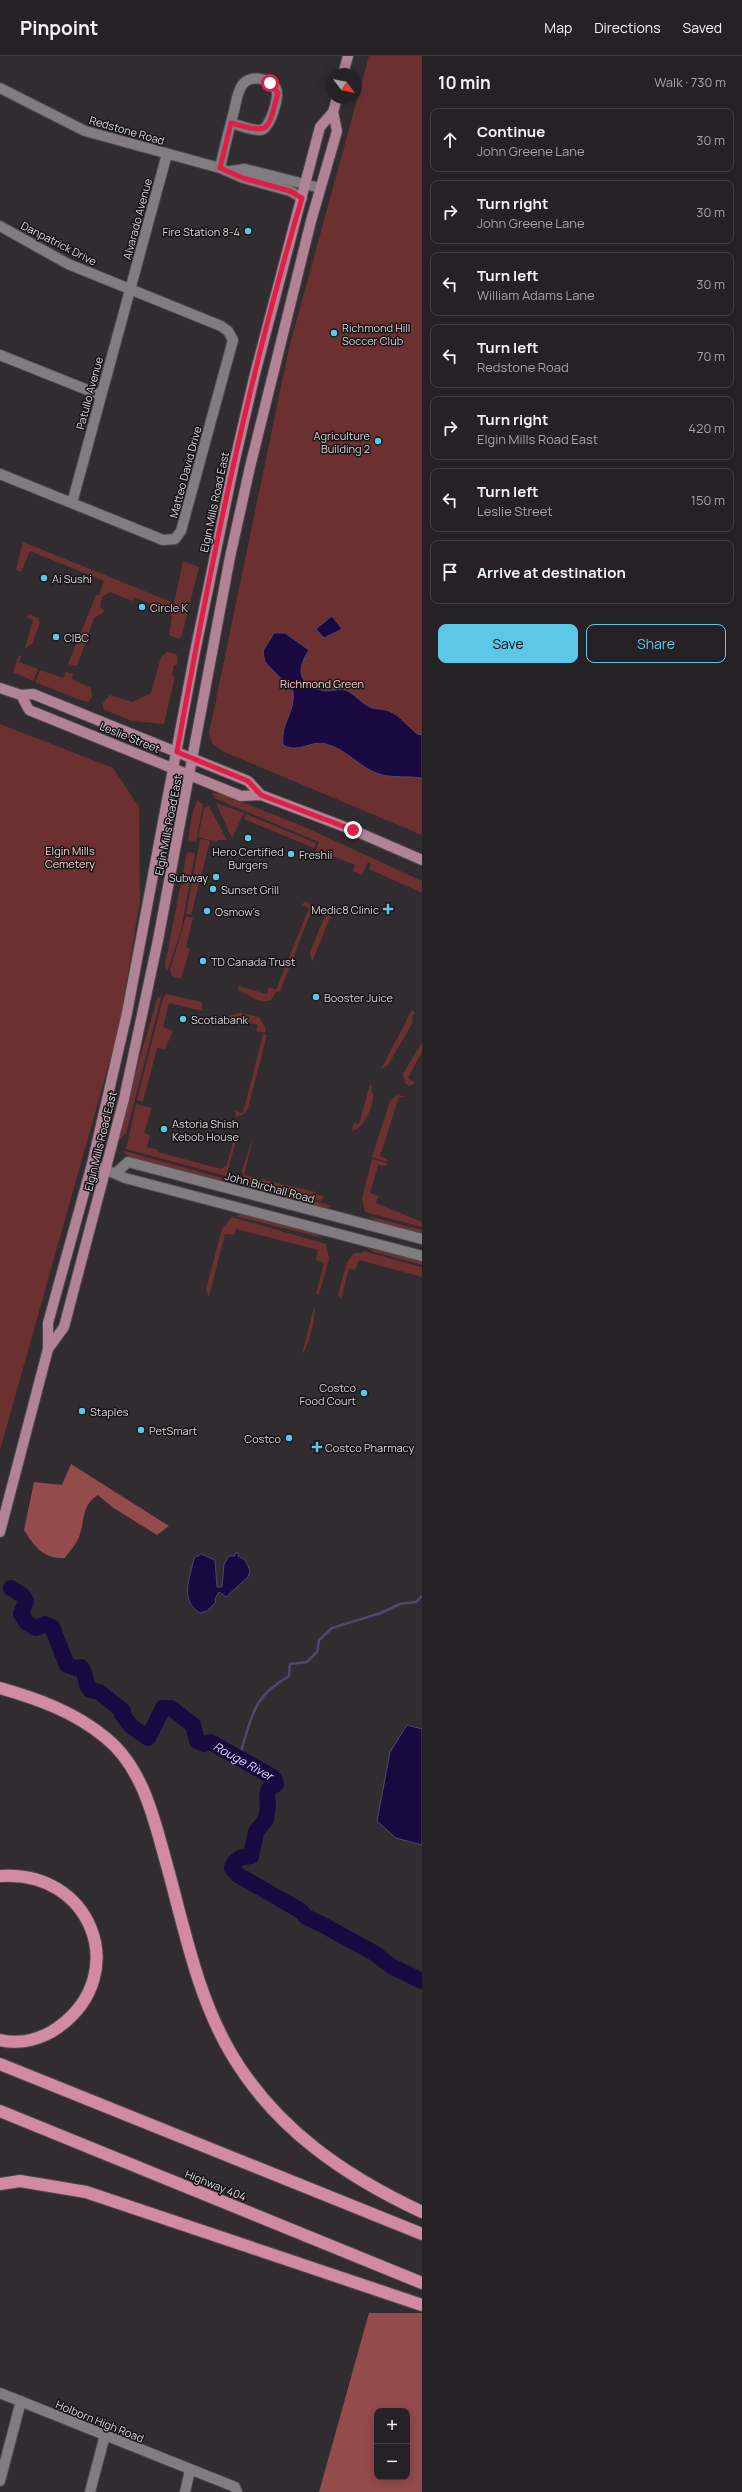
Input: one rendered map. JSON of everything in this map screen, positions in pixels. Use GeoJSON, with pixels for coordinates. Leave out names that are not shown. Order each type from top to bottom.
{"type":"FeatureCollection","features":[{"type":"Feature","properties":{"kind":"highway"},"geometry":{"type":"LineString","coordinates":[[0,1688],[34,1698],[67,1712],[108,1739],[125,1759],[139,1780],[151,1810],[203,1991],[216,2024],[232,2055],[266,2103],[291,2130],[315,2150],[381,2191],[422,2212]]}},
{"type":"Feature","properties":{"kind":"highway"},"geometry":{"type":"LineString","coordinates":[[0,1876],[24,1875],[40,1879],[68,1896],[87,1919],[92,1931],[96,1959],[95,1973],[88,1994],[74,2016],[42,2037],[28,2041],[0,2040]]}},
{"type":"Feature","properties":{"kind":"highway"},"geometry":{"type":"LineString","coordinates":[[0,2064],[422,2234]]}},
{"type":"Feature","properties":{"kind":"highway","name":"Highway 404"},"geometry":{"type":"LineString","coordinates":[[0,2110],[422,2283]]}},
{"type":"Feature","properties":{"kind":"highway"},"geometry":{"type":"LineString","coordinates":[[0,2184],[20,2181],[86,2192],[422,2305]]}},
{"type":"Feature","properties":{"kind":"main road"},"geometry":{"type":"LineString","coordinates":[[345,68],[348,56]]}},
{"type":"Feature","properties":{"kind":"main road","name":"Elgin Mills Road East"},"geometry":{"type":"LineString","coordinates":[[0,1532],[48,1349],[48,1323],[92,1164],[128,1013],[173,768],[234,464],[255,374],[320,126],[333,112],[335,104]]}},
{"type":"Feature","properties":{"kind":"main road","name":"Elgin Mills Road East"},"geometry":{"type":"LineString","coordinates":[[48,1349],[64,1327],[124,1098],[154,960],[190,776],[230,557],[250,467],[320,188],[337,131],[333,112]]}},
{"type":"Feature","properties":{"kind":"main road","name":"Leslie Street"},"geometry":{"type":"LineString","coordinates":[[0,688],[21,696],[33,694],[248,781],[261,795]]}},
{"type":"Feature","properties":{"kind":"main road","name":"Leslie Street"},"geometry":{"type":"LineString","coordinates":[[21,696],[29,710],[190,776],[241,796],[261,795],[353,830],[422,860]]}},
{"type":"Feature","properties":{"kind":"street"},"geometry":{"type":"LineString","coordinates":[[220,168],[231,123],[240,87],[246,80],[253,77],[270,83],[275,87],[278,93],[270,122],[266,128],[259,130],[231,123]]}},
{"type":"Feature","properties":{"kind":"street","name":"Redstone Road"},"geometry":{"type":"LineString","coordinates":[[0,88],[86,131],[231,171],[243,178],[290,191],[302,198]]}},
{"type":"Feature","properties":{"kind":"street","name":"Alvarado Avenue"},"geometry":{"type":"LineString","coordinates":[[130,290],[167,154]]}},
{"type":"Feature","properties":{"kind":"street","name":"Redstone Road"},"geometry":{"type":"LineString","coordinates":[[231,171],[245,169],[320,188]]}},
{"type":"Feature","properties":{"kind":"street","name":"Danpatrick Drive"},"geometry":{"type":"LineString","coordinates":[[0,226],[68,264],[130,290]]}},
{"type":"Feature","properties":{"kind":"street","name":"Patullo Avenue"},"geometry":{"type":"LineString","coordinates":[[72,503],[100,395],[130,290]]}},
{"type":"Feature","properties":{"kind":"street","name":"Matteo David Drive"},"geometry":{"type":"LineString","coordinates":[[0,474],[167,541],[179,536],[233,340],[226,329],[130,290]]}},
{"type":"Feature","properties":{"kind":"street"},"geometry":{"type":"LineString","coordinates":[[0,355],[100,395]]}},
{"type":"Feature","properties":{"kind":"street","name":"John Birchall Road"},"geometry":{"type":"LineString","coordinates":[[116,1173],[128,1162],[422,1239]]}},
{"type":"Feature","properties":{"kind":"street"},"geometry":{"type":"LineString","coordinates":[[92,1164],[125,1178],[422,1256]]}},
{"type":"Feature","properties":{"kind":"street","name":"Holborn High Road"},"geometry":{"type":"LineString","coordinates":[[0,2393],[234,2487],[237,2492]]}},
{"type":"Feature","properties":{"kind":"street"},"geometry":{"type":"LineString","coordinates":[[0,2481],[21,2401]]}},
{"type":"Feature","properties":{"kind":"street"},"geometry":{"type":"LineString","coordinates":[[90,2492],[105,2435]]}},
{"type":"Feature","properties":{"kind":"street"},"geometry":{"type":"LineString","coordinates":[[185,2492],[190,2470]]}},
{"type":"Feature","properties":{"kind":"green space","name":"Richmond Green"},"geometry":{"type":"Polygon","coordinates":[[[369,56],[422,56],[422,835],[222,751],[212,743],[209,733],[289,348],[356,104],[362,104],[362,82],[369,56]]]}},
{"type":"Feature","properties":{"kind":"green space"},"geometry":{"type":"Polygon","coordinates":[[[23,542],[174,603],[183,561],[199,567],[182,635],[179,639],[169,635],[172,616],[164,610],[161,613],[154,610],[154,605],[134,597],[132,601],[110,592],[102,597],[100,606],[104,612],[94,618],[77,666],[68,664],[96,595],[99,595],[104,581],[30,551],[21,572],[16,570],[23,542]]]}},
{"type":"Feature","properties":{"kind":"green space"},"geometry":{"type":"Polygon","coordinates":[[[31,615],[38,618],[40,623],[32,644],[25,648],[33,620],[26,617],[31,615]]]}},
{"type":"Feature","properties":{"kind":"green space"},"geometry":{"type":"Polygon","coordinates":[[[167,652],[176,654],[178,658],[177,665],[174,665],[172,676],[175,677],[164,724],[132,721],[103,709],[103,703],[110,695],[132,702],[151,693],[161,657],[167,652]]]}},
{"type":"Feature","properties":{"kind":"green space"},"geometry":{"type":"Polygon","coordinates":[[[19,655],[21,656],[19,662],[38,669],[33,681],[13,672],[19,655]]]}},
{"type":"Feature","properties":{"kind":"green space"},"geometry":{"type":"Polygon","coordinates":[[[40,670],[63,678],[66,672],[73,674],[72,679],[91,688],[92,697],[88,702],[83,701],[35,682],[40,670]]]}},
{"type":"Feature","properties":{"kind":"green space","name":"Elgin Mills Cemetery"},"geometry":{"type":"Polygon","coordinates":[[[0,724],[113,768],[139,807],[140,900],[119,1028],[0,1450],[0,724]]]}},
{"type":"Feature","properties":{"kind":"green space"},"geometry":{"type":"Polygon","coordinates":[[[212,793],[222,794],[307,828],[422,881],[422,893],[369,869],[371,864],[368,862],[362,875],[353,871],[355,865],[325,853],[322,858],[314,855],[319,842],[214,798],[212,793]]]}},
{"type":"Feature","properties":{"kind":"green space"},"geometry":{"type":"Polygon","coordinates":[[[198,800],[203,805],[196,842],[188,840],[193,810],[198,800]]]}},
{"type":"Feature","properties":{"kind":"green space"},"geometry":{"type":"Polygon","coordinates":[[[216,803],[244,813],[232,838],[216,803]]]}},
{"type":"Feature","properties":{"kind":"green space"},"geometry":{"type":"Polygon","coordinates":[[[209,806],[227,840],[218,840],[217,842],[198,837],[204,808],[209,806]]]}},
{"type":"Feature","properties":{"kind":"green space"},"geometry":{"type":"Polygon","coordinates":[[[246,814],[316,843],[314,848],[244,819],[246,814]]]}},
{"type":"Feature","properties":{"kind":"green space"},"geometry":{"type":"Polygon","coordinates":[[[200,839],[210,841],[191,915],[186,914],[200,839]]]}},
{"type":"Feature","properties":{"kind":"green space"},"geometry":{"type":"Polygon","coordinates":[[[187,852],[195,853],[181,931],[167,972],[165,965],[187,852]]]}},
{"type":"Feature","properties":{"kind":"green space"},"geometry":{"type":"Polygon","coordinates":[[[305,901],[310,904],[311,912],[280,991],[276,992],[271,1000],[262,1001],[239,991],[238,986],[267,994],[269,987],[276,990],[309,908],[302,905],[305,901]]]}},
{"type":"Feature","properties":{"kind":"green space"},"geometry":{"type":"Polygon","coordinates":[[[330,914],[331,915],[312,962],[310,952],[324,918],[330,914]]]}},
{"type":"Feature","properties":{"kind":"green space"},"geometry":{"type":"Polygon","coordinates":[[[186,916],[193,918],[186,947],[190,949],[181,979],[172,976],[170,970],[186,916]]]}},
{"type":"Feature","properties":{"kind":"green space"},"geometry":{"type":"Polygon","coordinates":[[[162,994],[126,1134],[118,1141],[126,1105],[157,999],[162,994]]]}},
{"type":"Feature","properties":{"kind":"green space"},"geometry":{"type":"Polygon","coordinates":[[[166,994],[202,1002],[201,1008],[203,1011],[169,1003],[163,1027],[173,1031],[165,1049],[157,1048],[143,1102],[137,1100],[163,998],[166,994]]]}},
{"type":"Feature","properties":{"kind":"green space"},"geometry":{"type":"Polygon","coordinates":[[[412,1010],[415,1013],[412,1017],[412,1024],[388,1065],[381,1069],[412,1010]]]}},
{"type":"Feature","properties":{"kind":"green space"},"geometry":{"type":"Polygon","coordinates":[[[241,1013],[259,1017],[265,1027],[265,1033],[256,1031],[258,1025],[229,1017],[230,1015],[241,1013]]]}},
{"type":"Feature","properties":{"kind":"green space"},"geometry":{"type":"Polygon","coordinates":[[[263,1034],[267,1035],[248,1108],[244,1114],[236,1117],[235,1111],[243,1113],[263,1034]]]}},
{"type":"Feature","properties":{"kind":"green space"},"geometry":{"type":"Polygon","coordinates":[[[422,1042],[422,1052],[408,1078],[415,1083],[409,1086],[405,1083],[403,1074],[422,1042]]]}},
{"type":"Feature","properties":{"kind":"green space"},"geometry":{"type":"Polygon","coordinates":[[[370,1084],[372,1086],[371,1089],[373,1097],[371,1108],[360,1126],[352,1131],[353,1123],[359,1124],[370,1084]]]}},
{"type":"Feature","properties":{"kind":"green space"},"geometry":{"type":"Polygon","coordinates":[[[397,1095],[406,1097],[399,1097],[380,1156],[387,1159],[387,1162],[372,1157],[390,1101],[397,1095]]]}},
{"type":"Feature","properties":{"kind":"green space"},"geometry":{"type":"Polygon","coordinates":[[[136,1104],[152,1108],[144,1133],[150,1135],[147,1147],[158,1150],[158,1152],[221,1169],[227,1165],[234,1138],[237,1138],[226,1176],[126,1149],[136,1104]]]}},
{"type":"Feature","properties":{"kind":"green space"},"geometry":{"type":"Polygon","coordinates":[[[254,1134],[244,1175],[315,1192],[315,1194],[324,1196],[322,1201],[244,1182],[242,1171],[254,1134]]]}},
{"type":"Feature","properties":{"kind":"green space"},"geometry":{"type":"Polygon","coordinates":[[[125,1151],[225,1179],[216,1180],[134,1159],[123,1152],[125,1151]]]}},
{"type":"Feature","properties":{"kind":"green space"},"geometry":{"type":"Polygon","coordinates":[[[372,1159],[387,1163],[385,1166],[378,1165],[370,1193],[378,1196],[376,1203],[422,1222],[422,1227],[365,1212],[362,1198],[372,1159]]]}},
{"type":"Feature","properties":{"kind":"green space"},"geometry":{"type":"Polygon","coordinates":[[[245,1184],[326,1204],[332,1207],[320,1208],[253,1190],[245,1184]]]}},
{"type":"Feature","properties":{"kind":"green space"},"geometry":{"type":"Polygon","coordinates":[[[244,1214],[312,1232],[323,1238],[235,1216],[244,1214]]]}},
{"type":"Feature","properties":{"kind":"green space"},"geometry":{"type":"Polygon","coordinates":[[[368,1216],[422,1230],[422,1234],[381,1224],[368,1216]]]}},
{"type":"Feature","properties":{"kind":"green space"},"geometry":{"type":"Polygon","coordinates":[[[232,1217],[326,1244],[329,1259],[319,1294],[316,1294],[324,1263],[316,1260],[318,1250],[236,1229],[234,1235],[225,1234],[209,1297],[206,1289],[222,1229],[232,1217]]]}},
{"type":"Feature","properties":{"kind":"green space"},"geometry":{"type":"Polygon","coordinates":[[[367,1248],[422,1261],[422,1265],[374,1252],[367,1248]]]}},
{"type":"Feature","properties":{"kind":"green space"},"geometry":{"type":"Polygon","coordinates":[[[363,1251],[422,1267],[422,1277],[359,1260],[355,1270],[349,1268],[341,1299],[338,1295],[347,1262],[354,1253],[362,1253],[363,1251]]]}},
{"type":"Feature","properties":{"kind":"green space"},"geometry":{"type":"Polygon","coordinates":[[[314,1307],[315,1311],[311,1331],[307,1345],[302,1354],[314,1307]]]}},
{"type":"Feature","properties":{"kind":"shaded area"},"geometry":{"type":"Polygon","coordinates":[[[332,616],[342,629],[324,638],[316,629],[332,616]]]}},
{"type":"Feature","properties":{"kind":"shaded area"},"geometry":{"type":"Polygon","coordinates":[[[274,633],[285,633],[309,650],[302,663],[301,669],[303,679],[307,684],[324,691],[348,691],[370,707],[393,713],[417,734],[422,735],[422,778],[379,774],[333,746],[326,744],[320,743],[299,748],[283,745],[284,730],[292,705],[293,691],[265,662],[263,651],[274,633]]]}},
{"type":"Feature","properties":{"kind":"shaded area"},"geometry":{"type":"Polygon","coordinates":[[[71,1464],[169,1526],[157,1535],[112,1507],[98,1495],[89,1503],[85,1512],[79,1537],[65,1558],[57,1558],[40,1551],[24,1530],[34,1482],[62,1485],[71,1464]]]}},
{"type":"Feature","properties":{"kind":"shaded area"},"geometry":{"type":"Polygon","coordinates":[[[235,1553],[239,1553],[238,1556],[245,1560],[250,1570],[248,1577],[226,1597],[219,1592],[215,1599],[216,1602],[207,1611],[200,1613],[190,1602],[188,1595],[189,1581],[194,1558],[201,1554],[215,1560],[217,1587],[222,1587],[224,1564],[229,1556],[235,1556],[235,1553]]]}},
{"type":"Feature","properties":{"kind":"shaded area"},"geometry":{"type":"Polygon","coordinates":[[[407,1725],[422,1729],[422,1845],[396,1838],[377,1821],[390,1752],[407,1725]]]}},
{"type":"Feature","properties":{"kind":"shaded area"},"geometry":{"type":"Polygon","coordinates":[[[369,2313],[422,2313],[422,2492],[319,2492],[369,2313]]]}},
{"type":"Feature","properties":{"kind":"waterway","name":"Rouge River"},"geometry":{"type":"LineString","coordinates":[[11,1588],[22,1595],[26,1601],[21,1614],[27,1623],[36,1628],[45,1624],[52,1627],[67,1665],[76,1668],[81,1667],[90,1690],[99,1692],[123,1711],[122,1714],[131,1726],[148,1738],[163,1708],[171,1708],[193,1725],[197,1741],[204,1744],[210,1742],[273,1777],[276,1784],[269,1789],[267,1795],[268,1805],[266,1819],[256,1832],[251,1856],[239,1859],[233,1865],[232,1868],[238,1875],[301,1911],[306,1917],[374,1953],[391,1966],[422,1981]]}},
{"type":"Feature","properties":{"kind":"waterway"},"geometry":{"type":"LineString","coordinates":[[237,1756],[241,1751],[248,1726],[256,1707],[268,1691],[289,1676],[290,1664],[307,1662],[317,1652],[319,1640],[332,1628],[381,1613],[400,1604],[416,1602],[422,1596]]}},
{"type":"Feature","properties":{"kind":"place","name":"Fire Station 8-4"},"geometry":{"type":"Point","coordinates":[248,231]}},
{"type":"Feature","properties":{"kind":"place","name":"Richmond Hill Soccer Club"},"geometry":{"type":"Point","coordinates":[334,333]}},
{"type":"Feature","properties":{"kind":"place","name":"Agriculture Building 2"},"geometry":{"type":"Point","coordinates":[378,441]}},
{"type":"Feature","properties":{"kind":"place","name":"Ai Sushi"},"geometry":{"type":"Point","coordinates":[44,578]}},
{"type":"Feature","properties":{"kind":"place","name":"Circle K"},"geometry":{"type":"Point","coordinates":[142,607]}},
{"type":"Feature","properties":{"kind":"place","name":"CIBC"},"geometry":{"type":"Point","coordinates":[56,637]}},
{"type":"Feature","properties":{"kind":"place","name":"Hero Certified Burgers"},"geometry":{"type":"Point","coordinates":[248,838]}},
{"type":"Feature","properties":{"kind":"place","name":"Freshii"},"geometry":{"type":"Point","coordinates":[291,854]}},
{"type":"Feature","properties":{"kind":"place","name":"Subway"},"geometry":{"type":"Point","coordinates":[216,877]}},
{"type":"Feature","properties":{"kind":"place","name":"Sunset Grill"},"geometry":{"type":"Point","coordinates":[213,889]}},
{"type":"Feature","properties":{"kind":"place","name":"Medic8 Clinic"},"geometry":{"type":"Point","coordinates":[388,909]}},
{"type":"Feature","properties":{"kind":"place","name":"Osmow's"},"geometry":{"type":"Point","coordinates":[207,911]}},
{"type":"Feature","properties":{"kind":"place","name":"TD Canada Trust"},"geometry":{"type":"Point","coordinates":[203,961]}},
{"type":"Feature","properties":{"kind":"place","name":"Booster Juice"},"geometry":{"type":"Point","coordinates":[316,997]}},
{"type":"Feature","properties":{"kind":"place","name":"Scotiabank"},"geometry":{"type":"Point","coordinates":[183,1019]}},
{"type":"Feature","properties":{"kind":"place","name":"Astoria Shish Kebob House"},"geometry":{"type":"Point","coordinates":[164,1129]}},
{"type":"Feature","properties":{"kind":"place","name":"Costco Food Court"},"geometry":{"type":"Point","coordinates":[364,1393]}},
{"type":"Feature","properties":{"kind":"place","name":"Staples"},"geometry":{"type":"Point","coordinates":[82,1411]}},
{"type":"Feature","properties":{"kind":"place","name":"PetSmart"},"geometry":{"type":"Point","coordinates":[141,1430]}},
{"type":"Feature","properties":{"kind":"place","name":"Costco"},"geometry":{"type":"Point","coordinates":[289,1438]}},
{"type":"Feature","properties":{"kind":"place","name":"Costco Pharmacy"},"geometry":{"type":"Point","coordinates":[317,1447]}},
{"type":"Feature","properties":{"kind":"route"},"geometry":{"type":"LineString","coordinates":[[270,83],[275,87],[278,93],[270,122],[266,128],[259,130],[231,123],[220,168],[231,171],[243,178],[290,191],[302,198],[255,374],[234,464],[214,556],[177,752],[248,781],[261,795],[353,830]]}}]}
